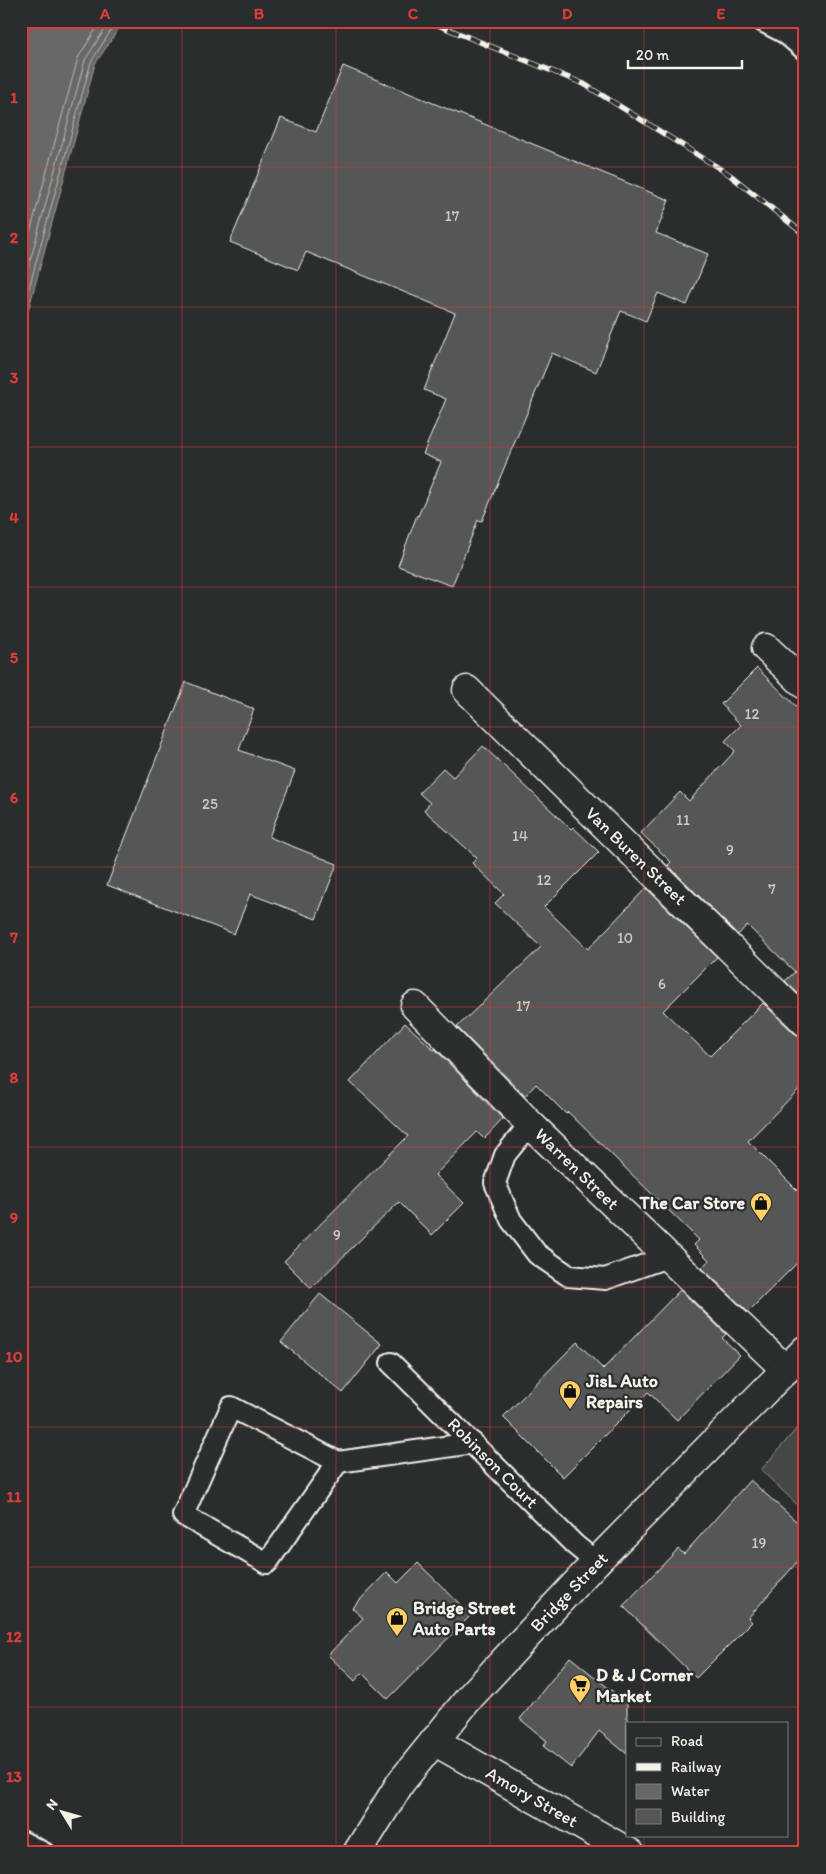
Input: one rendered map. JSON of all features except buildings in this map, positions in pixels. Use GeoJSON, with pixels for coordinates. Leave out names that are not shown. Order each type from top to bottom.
{"type":"FeatureCollection","features":[{"type":"Feature","properties":{"kind":"street"},"geometry":{"type":"LineString","coordinates":[[766,648],[805,685]]}},
{"type":"Feature","properties":{"kind":"street","name":"Van Buren Street"},"geometry":{"type":"LineString","coordinates":[[467,690],[805,1022]]}},
{"type":"Feature","properties":{"kind":"street","name":"Warren Street"},"geometry":{"type":"LineString","coordinates":[[415,1006],[530,1124],[670,1256],[786,1370]]}},
{"type":"Feature","properties":{"kind":"street","name":"Bridge Street"},"geometry":{"type":"LineString","coordinates":[[357,1853],[401,1782],[470,1697],[596,1562],[805,1350]]}},
{"type":"Feature","properties":{"kind":"street","name":"Amory Street"},"geometry":{"type":"LineString","coordinates":[[434,1741],[630,1853]]}},
{"type":"Feature","properties":{"kind":"lane"},"geometry":{"type":"LineString","coordinates":[[762,21],[789,27],[805,50]]}},
{"type":"Feature","properties":{"kind":"lane"},"geometry":{"type":"LineString","coordinates":[[530,1124],[505,1155],[495,1183],[511,1220],[537,1254],[569,1276],[605,1278],[670,1256]]}},
{"type":"Feature","properties":{"kind":"lane","name":"Robinson Court"},"geometry":{"type":"LineString","coordinates":[[391,1363],[575,1544],[596,1562]]}},
{"type":"Feature","properties":{"kind":"lane"},"geometry":{"type":"LineString","coordinates":[[338,1462],[267,1563],[183,1515],[230,1407],[338,1462],[473,1443]]}},
{"type":"Feature","properties":{"kind":"lane"},"geometry":{"type":"LineString","coordinates":[[21,1841],[44,1853]]}},
{"type":"Feature","properties":{"kind":"shaded area"},"geometry":{"type":"Polygon","coordinates":[[[805,1419],[805,1512],[761,1470],[805,1419]]]}},
{"type":"Feature","properties":{"kind":"water"},"geometry":{"type":"Polygon","coordinates":[[[21,21],[124,21],[95,64],[21,337],[21,21]]]}},
{"type":"Feature","properties":{"kind":"railway"},"geometry":{"type":"LineString","coordinates":[[428,21],[584,84],[730,175],[805,235]]}},
{"type":"Feature","properties":{"kind":"place","name":"The Car Store"},"geometry":{"type":"Point","coordinates":[761,1222]}},
{"type":"Feature","properties":{"kind":"place","name":"JisL Auto Repairs"},"geometry":{"type":"Point","coordinates":[570,1410]}},
{"type":"Feature","properties":{"kind":"place","name":"Bridge Street Auto Parts"},"geometry":{"type":"Point","coordinates":[397,1637]}},
{"type":"Feature","properties":{"kind":"place","name":"D & J Corner Market"},"geometry":{"type":"Point","coordinates":[580,1704]}}]}
